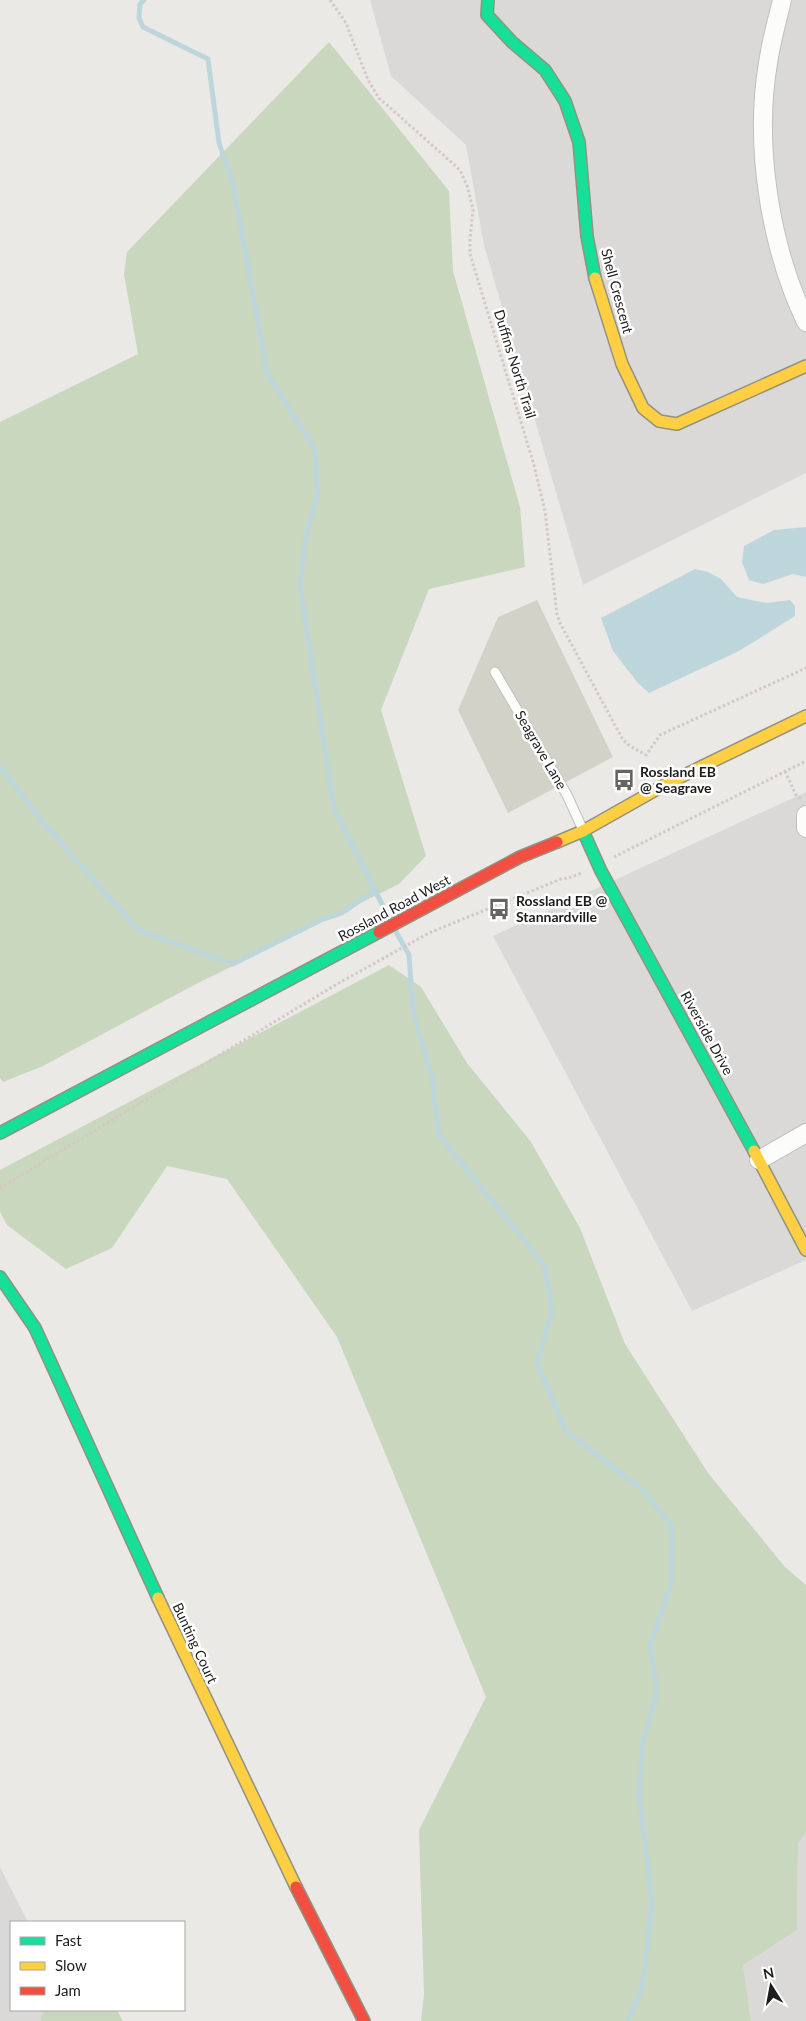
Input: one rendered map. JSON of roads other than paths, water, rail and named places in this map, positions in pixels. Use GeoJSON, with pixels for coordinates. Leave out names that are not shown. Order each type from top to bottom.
{"type":"FeatureCollection","features":[{"type":"Feature","properties":{"kind":"street","name":"Shell Crescent"},"geometry":{"type":"LineString","coordinates":[[488,0],[487,15],[512,42],[545,70],[565,101],[579,142],[587,236],[597,287],[622,364],[643,408],[659,421],[677,424],[806,366]]}},
{"type":"Feature","properties":{"kind":"street"},"geometry":{"type":"LineString","coordinates":[[782,0],[768,64],[763,115],[767,188],[778,244],[788,281],[806,322]]}},
{"type":"Feature","properties":{"kind":"street","name":"Rossland Road West"},"geometry":{"type":"LineString","coordinates":[[0,1132],[520,857],[583,831],[668,783],[806,716]]}},
{"type":"Feature","properties":{"kind":"street"},"geometry":{"type":"LineString","coordinates":[[806,815],[806,828]]}},
{"type":"Feature","properties":{"kind":"street","name":"Riverside Drive"},"geometry":{"type":"LineString","coordinates":[[583,831],[599,865],[806,1250]]}},
{"type":"Feature","properties":{"kind":"street"},"geometry":{"type":"LineString","coordinates":[[759,1160],[806,1133]]}},
{"type":"Feature","properties":{"kind":"street","name":"Bunting Court"},"geometry":{"type":"LineString","coordinates":[[0,1277],[35,1328],[238,1773],[364,2021]]}},
{"type":"Feature","properties":{"kind":"lane","name":"Seagrave Lane"},"geometry":{"type":"LineString","coordinates":[[495,672],[567,795],[583,831]]}},
{"type":"Feature","properties":{"kind":"water"},"geometry":{"type":"Polygon","coordinates":[[[806,527],[806,577],[793,574],[763,584],[749,580],[742,562],[744,546],[774,530],[806,527]]]}},
{"type":"Feature","properties":{"kind":"water"},"geometry":{"type":"Polygon","coordinates":[[[695,569],[708,572],[721,579],[737,597],[767,603],[790,600],[795,606],[795,616],[739,651],[649,693],[637,682],[613,651],[601,618],[695,569]]]}},
{"type":"Feature","properties":{"kind":"waterway"},"geometry":{"type":"LineString","coordinates":[[144,0],[140,4],[139,18],[143,27],[208,59],[219,143],[233,184],[267,373],[315,450],[317,495],[305,541],[300,586],[334,809],[390,920]]}},
{"type":"Feature","properties":{"kind":"waterway"},"geometry":{"type":"LineString","coordinates":[[0,767],[47,827],[138,930],[233,964],[321,920],[342,913],[374,891]]}},
{"type":"Feature","properties":{"kind":"waterway"},"geometry":{"type":"LineString","coordinates":[[395,930],[409,955],[413,1012],[432,1077],[439,1135],[545,1266],[552,1312],[537,1363],[566,1431],[643,1490],[672,1527],[671,1584],[650,1645],[657,1692],[643,1741],[639,1793],[652,1905],[642,1988],[628,2021]]}},
{"type":"Feature","properties":{"kind":"place","name":"Rossland EB @ Seagrave"},"geometry":{"type":"Point","coordinates":[624,780]}},
{"type":"Feature","properties":{"kind":"place","name":"Rossland EB @ Stannardville"},"geometry":{"type":"Point","coordinates":[499,909]}}]}
